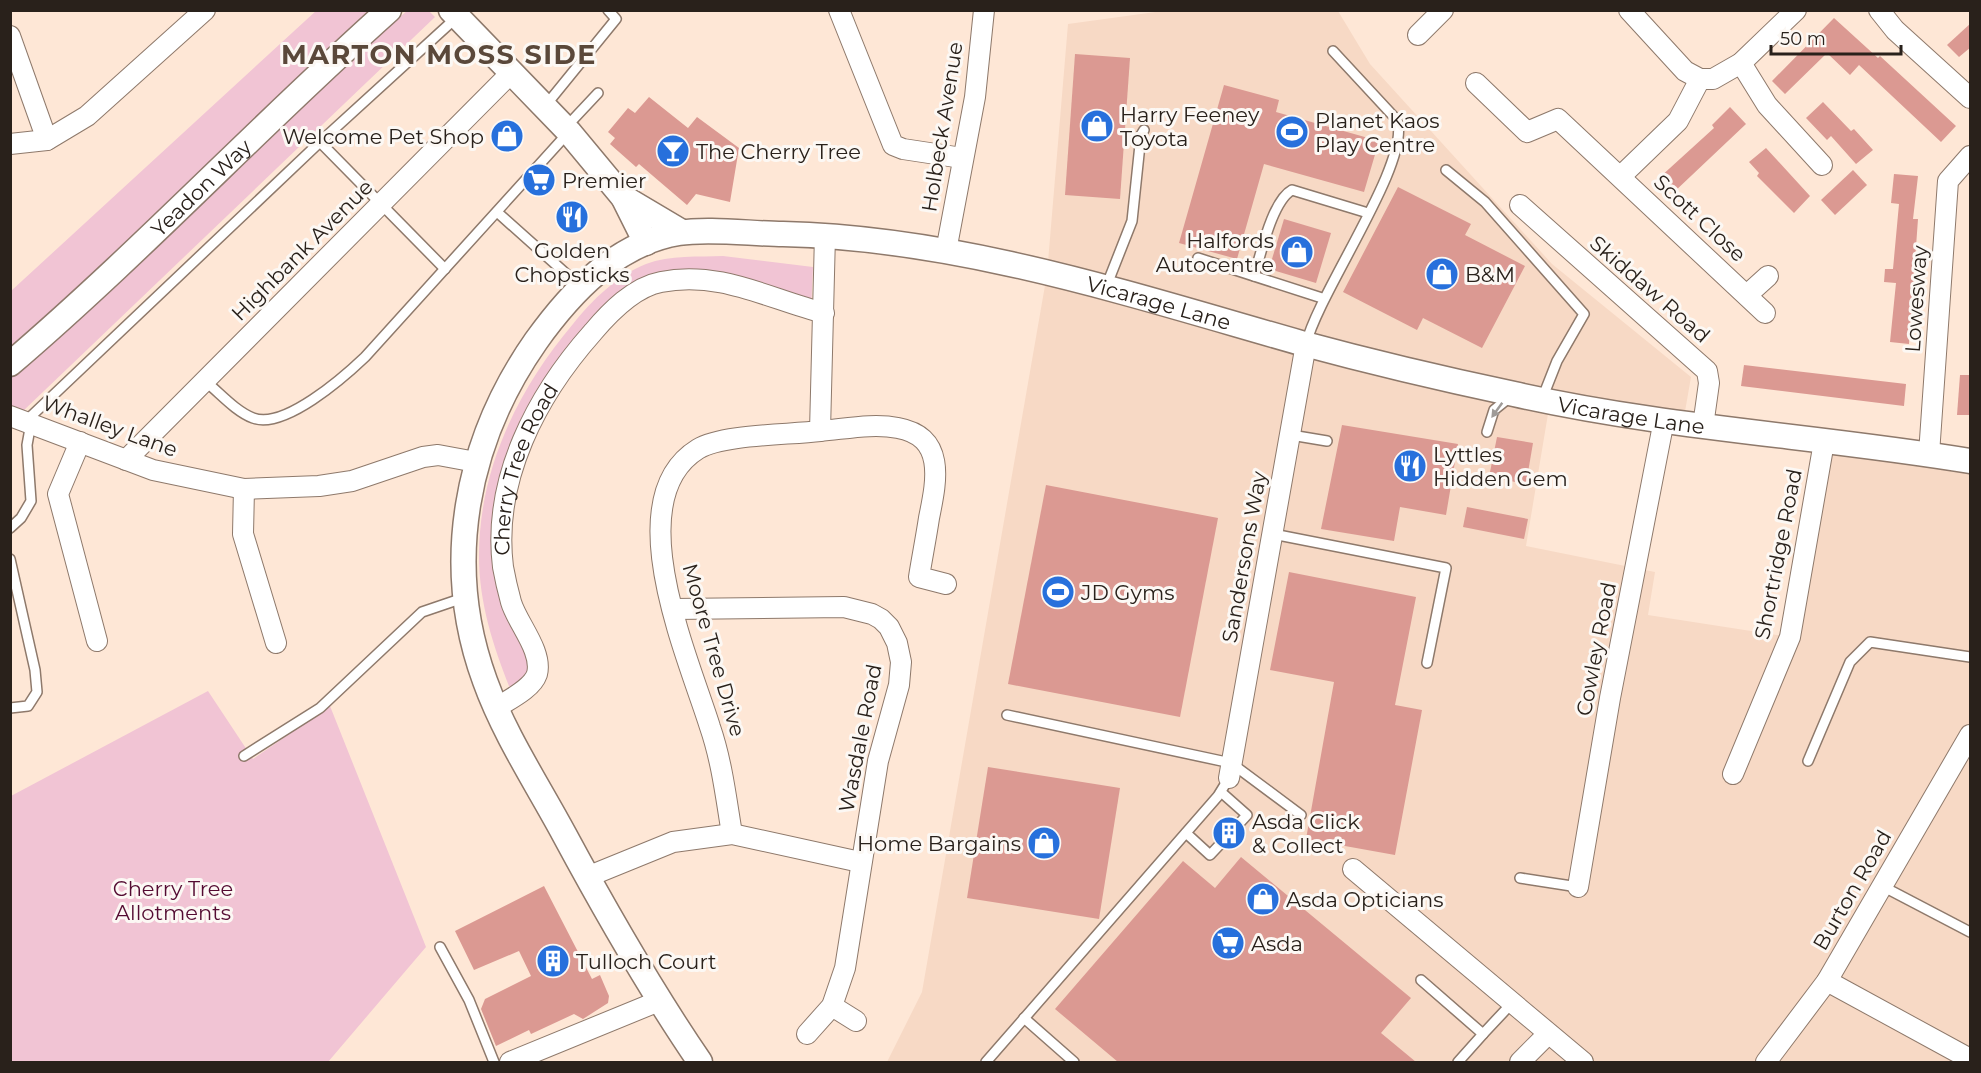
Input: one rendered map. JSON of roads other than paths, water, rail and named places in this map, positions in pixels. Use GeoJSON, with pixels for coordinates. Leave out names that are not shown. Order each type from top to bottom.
{"type":"FeatureCollection","features":[{"type":"Feature","properties":{"kind":"street"},"geometry":{"type":"LineString","coordinates":[[10,144],[47,140],[87,116],[205,10]]}},
{"type":"Feature","properties":{"kind":"street","name":"Yeadon Way"},"geometry":{"type":"LineString","coordinates":[[10,364],[104,282],[328,65],[389,10]]}},
{"type":"Feature","properties":{"kind":"street"},"geometry":{"type":"LineString","coordinates":[[839,10],[893,145],[903,149],[962,158]]}},
{"type":"Feature","properties":{"kind":"street","name":"Holbeck Avenue"},"geometry":{"type":"LineString","coordinates":[[946,251],[975,97],[984,10]]}},
{"type":"Feature","properties":{"kind":"street"},"geometry":{"type":"LineString","coordinates":[[1418,35],[1443,10]]}},
{"type":"Feature","properties":{"kind":"street"},"geometry":{"type":"LineString","coordinates":[[1629,10],[1685,71],[1700,79],[1713,79],[1741,63],[1796,10]]}},
{"type":"Feature","properties":{"kind":"street"},"geometry":{"type":"LineString","coordinates":[[1879,10],[1895,30],[1967,89]]}},
{"type":"Feature","properties":{"kind":"street"},"geometry":{"type":"LineString","coordinates":[[454,14],[567,130],[623,197],[646,243]]}},
{"type":"Feature","properties":{"kind":"street"},"geometry":{"type":"LineString","coordinates":[[10,36],[47,140]]}},
{"type":"Feature","properties":{"kind":"street"},"geometry":{"type":"LineString","coordinates":[[1741,63],[1767,105],[1822,165]]}},
{"type":"Feature","properties":{"kind":"street","name":"Highbank Avenue"},"geometry":{"type":"LineString","coordinates":[[126,460],[511,73]]}},
{"type":"Feature","properties":{"kind":"street","name":"Scott Close"},"geometry":{"type":"LineString","coordinates":[[1621,176],[1678,121],[1700,79]]}},
{"type":"Feature","properties":{"kind":"street","name":"Scott Close"},"geometry":{"type":"LineString","coordinates":[[1476,83],[1527,132],[1558,119],[1765,313]]}},
{"type":"Feature","properties":{"kind":"street","name":"Lowesway"},"geometry":{"type":"LineString","coordinates":[[1929,454],[1948,181],[1971,156]]}},
{"type":"Feature","properties":{"kind":"street"},"geometry":{"type":"LineString","coordinates":[[623,197],[682,232]]}},
{"type":"Feature","properties":{"kind":"street"},"geometry":{"type":"LineString","coordinates":[[603,267],[620,241],[625,222],[623,197]]}},
{"type":"Feature","properties":{"kind":"street","name":"Skiddaw Road"},"geometry":{"type":"LineString","coordinates":[[1520,205],[1707,371],[1709,383],[1702,426]]}},
{"type":"Feature","properties":{"kind":"street","name":"Vicarage Lane"},"geometry":{"type":"LineString","coordinates":[[646,243],[682,232],[825,235],[946,251],[1106,287],[1306,344],[1542,400],[1702,426],[1971,461]]}},
{"type":"Feature","properties":{"kind":"street"},"geometry":{"type":"LineString","coordinates":[[820,431],[825,235]]}},
{"type":"Feature","properties":{"kind":"street","name":"Cherry Tree Road"},"geometry":{"type":"LineString","coordinates":[[646,243],[603,267],[580,287],[553,317],[512,377],[497,404],[476,462],[464,548],[467,596],[478,657],[496,708],[587,877],[658,1001],[700,1062]]}},
{"type":"Feature","properties":{"kind":"street","name":"Scott Close"},"geometry":{"type":"LineString","coordinates":[[1747,296],[1768,276]]}},
{"type":"Feature","properties":{"kind":"street","name":"Cherry Tree Road"},"geometry":{"type":"LineString","coordinates":[[496,708],[533,682],[537,672],[534,653],[511,603],[503,566],[503,530],[508,495],[517,454],[532,419],[550,385],[573,353],[615,308],[632,295],[658,282],[687,278],[727,282],[824,313]]}},
{"type":"Feature","properties":{"kind":"street","name":"Sandersons Way"},"geometry":{"type":"LineString","coordinates":[[1227,778],[1306,344]]}},
{"type":"Feature","properties":{"kind":"street","name":"Whalley Lane"},"geometry":{"type":"LineString","coordinates":[[23,420],[153,470],[244,489],[319,486],[352,481],[423,457],[438,455],[476,462]]}},
{"type":"Feature","properties":{"kind":"street","name":"Cowley Road"},"geometry":{"type":"LineString","coordinates":[[1578,887],[1610,698],[1664,420]]}},
{"type":"Feature","properties":{"kind":"street","name":"Moore Tree Drive"},"geometry":{"type":"LineString","coordinates":[[732,834],[722,766],[694,685],[674,609],[659,526],[669,486],[678,468],[698,449],[715,442],[820,431],[899,428],[921,438],[934,459],[937,479],[919,577],[946,584]]}},
{"type":"Feature","properties":{"kind":"street"},"geometry":{"type":"LineString","coordinates":[[80,442],[58,494],[96,641]]}},
{"type":"Feature","properties":{"kind":"street","name":"Shortridge Road"},"geometry":{"type":"LineString","coordinates":[[1733,774],[1790,638],[1824,442]]}},
{"type":"Feature","properties":{"kind":"street"},"geometry":{"type":"LineString","coordinates":[[244,489],[243,534],[276,643]]}},
{"type":"Feature","properties":{"kind":"street","name":"Wasdale Road"},"geometry":{"type":"LineString","coordinates":[[674,609],[844,607],[872,614],[889,627],[897,643],[901,663],[899,685],[878,761],[860,862],[845,968],[832,1006],[807,1034]]}},
{"type":"Feature","properties":{"kind":"street","name":"Burton Road"},"geometry":{"type":"LineString","coordinates":[[1766,1062],[1827,981],[1971,735]]}},
{"type":"Feature","properties":{"kind":"street"},"geometry":{"type":"LineString","coordinates":[[587,877],[674,842],[732,834],[860,862]]}},
{"type":"Feature","properties":{"kind":"street"},"geometry":{"type":"LineString","coordinates":[[1353,869],[1582,1062]]}},
{"type":"Feature","properties":{"kind":"street"},"geometry":{"type":"LineString","coordinates":[[1827,981],[1971,1059]]}},
{"type":"Feature","properties":{"kind":"street"},"geometry":{"type":"LineString","coordinates":[[510,1062],[658,1001]]}},
{"type":"Feature","properties":{"kind":"street"},"geometry":{"type":"LineString","coordinates":[[832,1006],[856,1021]]}},
{"type":"Feature","properties":{"kind":"street"},"geometry":{"type":"LineString","coordinates":[[1520,1062],[1548,1034]]}},
{"type":"Feature","properties":{"kind":"lane"},"geometry":{"type":"LineString","coordinates":[[544,107],[616,19],[608,10]]}},
{"type":"Feature","properties":{"kind":"lane"},"geometry":{"type":"LineString","coordinates":[[10,528],[21,518],[31,501],[23,420],[454,14]]}},
{"type":"Feature","properties":{"kind":"lane"},"geometry":{"type":"LineString","coordinates":[[1306,344],[1322,298],[1368,213],[1397,152],[1400,129],[1388,108],[1334,51]]}},
{"type":"Feature","properties":{"kind":"lane"},"geometry":{"type":"LineString","coordinates":[[205,381],[240,412],[256,419],[271,418],[316,399],[337,384],[365,357],[445,269],[598,93]]}},
{"type":"Feature","properties":{"kind":"lane"},"geometry":{"type":"LineString","coordinates":[[1106,287],[1132,221],[1141,135],[1144,130]]}},
{"type":"Feature","properties":{"kind":"lane"},"geometry":{"type":"LineString","coordinates":[[320,142],[445,269]]}},
{"type":"Feature","properties":{"kind":"lane"},"geometry":{"type":"LineString","coordinates":[[1446,170],[1485,202],[1584,314],[1557,361],[1542,400]]}},
{"type":"Feature","properties":{"kind":"lane"},"geometry":{"type":"LineString","coordinates":[[1254,276],[1276,208],[1292,190],[1368,213]]}},
{"type":"Feature","properties":{"kind":"lane"},"geometry":{"type":"LineString","coordinates":[[496,212],[580,287]]}},
{"type":"Feature","properties":{"kind":"lane"},"geometry":{"type":"LineString","coordinates":[[1198,258],[1322,298]]}},
{"type":"Feature","properties":{"kind":"lane"},"geometry":{"type":"LineString","coordinates":[[1487,432],[1494,410],[1515,394]]}},
{"type":"Feature","properties":{"kind":"lane"},"geometry":{"type":"LineString","coordinates":[[1291,435],[1327,441]]}},
{"type":"Feature","properties":{"kind":"lane"},"geometry":{"type":"LineString","coordinates":[[1273,534],[1446,568],[1427,663]]}},
{"type":"Feature","properties":{"kind":"lane"},"geometry":{"type":"LineString","coordinates":[[10,559],[35,670],[37,692],[28,706],[10,708]]}},
{"type":"Feature","properties":{"kind":"lane"},"geometry":{"type":"LineString","coordinates":[[244,756],[320,708],[422,612],[467,596]]}},
{"type":"Feature","properties":{"kind":"lane"},"geometry":{"type":"LineString","coordinates":[[1808,760],[1850,662],[1870,642],[1971,657]]}},
{"type":"Feature","properties":{"kind":"lane"},"geometry":{"type":"LineString","coordinates":[[1007,715],[1227,778],[1301,815]]}},
{"type":"Feature","properties":{"kind":"lane"},"geometry":{"type":"LineString","coordinates":[[1227,778],[1247,815],[1236,827]]}},
{"type":"Feature","properties":{"kind":"lane"},"geometry":{"type":"LineString","coordinates":[[986,1062],[1185,833],[1227,778]]}},
{"type":"Feature","properties":{"kind":"lane"},"geometry":{"type":"LineString","coordinates":[[1185,833],[1210,855],[1225,839]]}},
{"type":"Feature","properties":{"kind":"lane"},"geometry":{"type":"LineString","coordinates":[[1520,878],[1578,887]]}},
{"type":"Feature","properties":{"kind":"lane"},"geometry":{"type":"LineString","coordinates":[[1882,886],[1971,932]]}},
{"type":"Feature","properties":{"kind":"lane"},"geometry":{"type":"LineString","coordinates":[[441,946],[471,1006],[494,1062]]}},
{"type":"Feature","properties":{"kind":"lane"},"geometry":{"type":"LineString","coordinates":[[1421,980],[1483,1034]]}},
{"type":"Feature","properties":{"kind":"lane"},"geometry":{"type":"LineString","coordinates":[[1458,1062],[1512,1003]]}},
{"type":"Feature","properties":{"kind":"lane"},"geometry":{"type":"LineString","coordinates":[[1024,1018],[1074,1062]]}},
{"type":"Feature","properties":{"kind":"place","name":"Harry Feeney Toyota"},"geometry":{"type":"Point","coordinates":[1097,126]}},
{"type":"Feature","properties":{"kind":"place","name":"Planet Kaos Play Centre"},"geometry":{"type":"Point","coordinates":[1292,132]}},
{"type":"Feature","properties":{"kind":"place","name":"Welcome Pet Shop"},"geometry":{"type":"Point","coordinates":[507,136]}},
{"type":"Feature","properties":{"kind":"place","name":"The Cherry Tree"},"geometry":{"type":"Point","coordinates":[673,151]}},
{"type":"Feature","properties":{"kind":"place","name":"Premier"},"geometry":{"type":"Point","coordinates":[539,180]}},
{"type":"Feature","properties":{"kind":"place","name":"Golden Chopsticks"},"geometry":{"type":"Point","coordinates":[572,217]}},
{"type":"Feature","properties":{"kind":"place","name":"Halfords Autocentre"},"geometry":{"type":"Point","coordinates":[1297,252]}},
{"type":"Feature","properties":{"kind":"place","name":"B&M"},"geometry":{"type":"Point","coordinates":[1442,274]}},
{"type":"Feature","properties":{"kind":"place","name":"Lyttles Hidden Gem"},"geometry":{"type":"Point","coordinates":[1410,466]}},
{"type":"Feature","properties":{"kind":"place","name":"JD Gyms"},"geometry":{"type":"Point","coordinates":[1058,592]}},
{"type":"Feature","properties":{"kind":"place","name":"Asda Click & Collect"},"geometry":{"type":"Point","coordinates":[1229,833]}},
{"type":"Feature","properties":{"kind":"place","name":"Home Bargains"},"geometry":{"type":"Point","coordinates":[1044,843]}},
{"type":"Feature","properties":{"kind":"place","name":"Asda Opticians"},"geometry":{"type":"Point","coordinates":[1263,899]}},
{"type":"Feature","properties":{"kind":"place","name":"Asda"},"geometry":{"type":"Point","coordinates":[1228,943]}},
{"type":"Feature","properties":{"kind":"place","name":"Tulloch Court"},"geometry":{"type":"Point","coordinates":[553,961]}},
{"type":"Feature","properties":{"kind":"district","name":"MARTON MOSS SIDE"},"geometry":{"type":"Point","coordinates":[439,54]}},
{"type":"Feature","properties":{"kind":"park label","name":"Cherry Tree Allotments"},"geometry":{"type":"Point","coordinates":[173,900]}}]}
